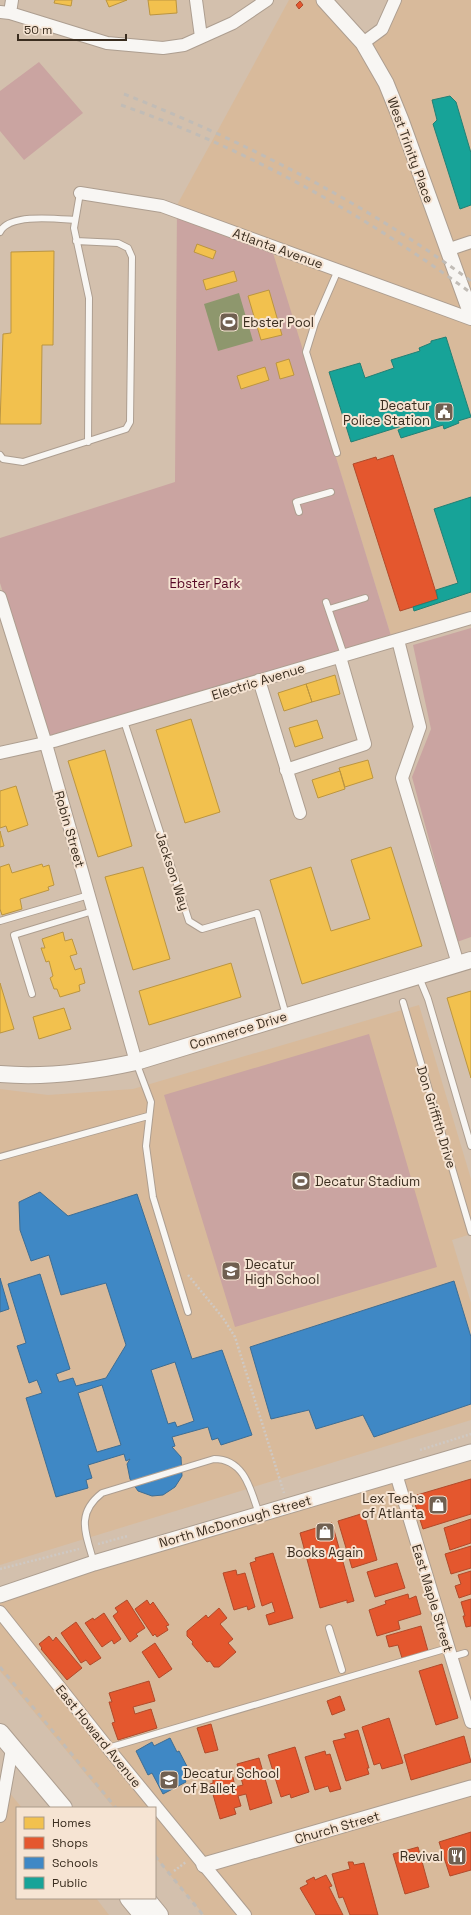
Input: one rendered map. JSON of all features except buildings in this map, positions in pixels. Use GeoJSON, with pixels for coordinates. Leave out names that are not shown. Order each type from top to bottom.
{"type":"FeatureCollection","features":[{"type":"Feature","properties":{"kind":"main road","name":"Commerce Drive"},"geometry":{"type":"LineString","coordinates":[[0,1074],[19,1076],[53,1075],[102,1070],[136,1062],[286,1015],[465,962]]}},
{"type":"Feature","properties":{"kind":"main road"},"geometry":{"type":"LineString","coordinates":[[0,1733],[62,1807]]}},
{"type":"Feature","properties":{"kind":"main road"},"geometry":{"type":"LineString","coordinates":[[130,1899],[143,1915]]}},
{"type":"Feature","properties":{"kind":"main road"},"geometry":{"type":"LineString","coordinates":[[146,1899],[159,1915]]}},
{"type":"Feature","properties":{"kind":"street"},"geometry":{"type":"LineString","coordinates":[[12,0],[5,12],[107,43],[163,48],[184,45],[233,23],[267,0]]}},
{"type":"Feature","properties":{"kind":"street"},"geometry":{"type":"LineString","coordinates":[[196,0],[201,37]]}},
{"type":"Feature","properties":{"kind":"street","name":"West Trinity Place"},"geometry":{"type":"LineString","coordinates":[[324,0],[363,43],[386,83],[401,120],[471,314]]}},
{"type":"Feature","properties":{"kind":"street"},"geometry":{"type":"LineString","coordinates":[[363,43],[382,29],[395,0]]}},
{"type":"Feature","properties":{"kind":"street","name":"Atlanta Avenue"},"geometry":{"type":"LineString","coordinates":[[80,193],[162,206],[471,319]]}},
{"type":"Feature","properties":{"kind":"street"},"geometry":{"type":"LineString","coordinates":[[447,250],[471,242]]}},
{"type":"Feature","properties":{"kind":"street","name":"Robin Street"},"geometry":{"type":"LineString","coordinates":[[0,597],[46,744],[136,1062]]}},
{"type":"Feature","properties":{"kind":"street","name":"Electric Avenue"},"geometry":{"type":"LineString","coordinates":[[0,753],[46,744],[471,618]]}},
{"type":"Feature","properties":{"kind":"street"},"geometry":{"type":"LineString","coordinates":[[398,640],[420,727],[402,778],[465,962]]}},
{"type":"Feature","properties":{"kind":"street"},"geometry":{"type":"LineString","coordinates":[[286,770],[365,744],[342,656]]}},
{"type":"Feature","properties":{"kind":"street"},"geometry":{"type":"LineString","coordinates":[[259,680],[300,813]]}},
{"type":"Feature","properties":{"kind":"street","name":"North McDonough Street"},"geometry":{"type":"LineString","coordinates":[[0,1595],[94,1563],[471,1452]]}},
{"type":"Feature","properties":{"kind":"street","name":"East Maple Street"},"geometry":{"type":"LineString","coordinates":[[396,1474],[471,1722]]}},
{"type":"Feature","properties":{"kind":"street","name":"East Howard Avenue"},"geometry":{"type":"LineString","coordinates":[[0,1612],[108,1748],[245,1915]]}},
{"type":"Feature","properties":{"kind":"street"},"geometry":{"type":"LineString","coordinates":[[0,1816],[12,1749]]}},
{"type":"Feature","properties":{"kind":"street","name":"Church Street"},"geometry":{"type":"LineString","coordinates":[[204,1865],[471,1788]]}},
{"type":"Feature","properties":{"kind":"lane"},"geometry":{"type":"LineString","coordinates":[[80,193],[74,228],[89,298],[88,442]]}},
{"type":"Feature","properties":{"kind":"lane"},"geometry":{"type":"LineString","coordinates":[[0,232],[7,225],[20,220],[75,220]]}},
{"type":"Feature","properties":{"kind":"lane"},"geometry":{"type":"LineString","coordinates":[[0,455],[3,459],[24,462],[126,429],[130,422],[132,257],[128,248],[118,243],[76,241]]}},
{"type":"Feature","properties":{"kind":"lane"},"geometry":{"type":"LineString","coordinates":[[337,453],[306,352],[315,323],[338,270]]}},
{"type":"Feature","properties":{"kind":"lane"},"geometry":{"type":"LineString","coordinates":[[299,512],[296,502],[331,492]]}},
{"type":"Feature","properties":{"kind":"lane"},"geometry":{"type":"LineString","coordinates":[[329,609],[365,598]]}},
{"type":"Feature","properties":{"kind":"lane"},"geometry":{"type":"LineString","coordinates":[[326,602],[342,656]]}},
{"type":"Feature","properties":{"kind":"lane","name":"Jackson Way"},"geometry":{"type":"LineString","coordinates":[[124,721],[189,921],[202,929],[257,913],[286,1015]]}},
{"type":"Feature","properties":{"kind":"lane"},"geometry":{"type":"LineString","coordinates":[[0,921],[89,895]]}},
{"type":"Feature","properties":{"kind":"lane"},"geometry":{"type":"LineString","coordinates":[[32,994],[14,935],[93,911]]}},
{"type":"Feature","properties":{"kind":"lane"},"geometry":{"type":"LineString","coordinates":[[419,976],[428,999],[471,1146]]}},
{"type":"Feature","properties":{"kind":"lane","name":"Don Griffith Drive"},"geometry":{"type":"LineString","coordinates":[[403,1002],[471,1232]]}},
{"type":"Feature","properties":{"kind":"lane"},"geometry":{"type":"LineString","coordinates":[[136,1062],[151,1102],[148,1116],[146,1146],[153,1197],[188,1312]]}},
{"type":"Feature","properties":{"kind":"lane"},"geometry":{"type":"LineString","coordinates":[[0,1157],[148,1116]]}},
{"type":"Feature","properties":{"kind":"lane"},"geometry":{"type":"LineString","coordinates":[[94,1563],[85,1525],[85,1516],[91,1502],[102,1493],[214,1459],[221,1459],[234,1464],[241,1470],[247,1479],[259,1514]]}},
{"type":"Feature","properties":{"kind":"lane"},"geometry":{"type":"LineString","coordinates":[[329,1628],[342,1670]]}},
{"type":"Feature","properties":{"kind":"lane"},"geometry":{"type":"LineString","coordinates":[[108,1748],[450,1653],[465,1653]]}},
{"type":"Feature","properties":{"kind":"path"},"geometry":{"type":"LineString","coordinates":[[177,1277],[187,1274],[223,1318],[235,1338],[288,1506]]}},
{"type":"Feature","properties":{"kind":"path"},"geometry":{"type":"LineString","coordinates":[[0,1569],[83,1548]]}},
{"type":"Feature","properties":{"kind":"path"},"geometry":{"type":"LineString","coordinates":[[174,1871],[187,1861]]}},
{"type":"Feature","properties":{"kind":"shaded area"},"geometry":{"type":"Polygon","coordinates":[[[289,0],[320,0],[368,45],[393,0],[471,0],[471,615],[392,639],[335,455],[177,205],[289,0]]]}},
{"type":"Feature","properties":{"kind":"shaded area","name":"Ebster Pool"},"geometry":{"type":"Polygon","coordinates":[[[239,293],[253,341],[218,351],[204,304],[239,293]]]}},
{"type":"Feature","properties":{"kind":"shaded area","name":"Decatur High School"},"geometry":{"type":"Polygon","coordinates":[[[419,1005],[471,1179],[471,1234],[452,1240],[471,1303],[471,1420],[0,1565],[0,1089],[48,1095],[133,1089],[419,1005]]]}},
{"type":"Feature","properties":{"kind":"shaded area"},"geometry":{"type":"Polygon","coordinates":[[[471,1456],[471,1915],[204,1915],[156,1858],[156,1807],[113,1807],[0,1671],[0,1600],[471,1456]]]}},
{"type":"Feature","properties":{"kind":"shaded area"},"geometry":{"type":"Polygon","coordinates":[[[0,1781],[21,1807],[16,1807],[16,1899],[97,1899],[109,1915],[0,1915],[0,1781]]]}},
{"type":"Feature","properties":{"kind":"green space"},"geometry":{"type":"Polygon","coordinates":[[[39,62],[83,113],[24,160],[0,131],[0,91],[39,62]]]}},
{"type":"Feature","properties":{"kind":"green space","name":"Ebster Park"},"geometry":{"type":"Polygon","coordinates":[[[177,205],[269,240],[392,639],[48,739],[0,583],[0,538],[175,482],[177,205]]]}},
{"type":"Feature","properties":{"kind":"green space"},"geometry":{"type":"Polygon","coordinates":[[[471,628],[471,937],[457,942],[412,777],[431,729],[413,645],[471,628]]]}},
{"type":"Feature","properties":{"kind":"green space","name":"Decatur Stadium"},"geometry":{"type":"Polygon","coordinates":[[[369,1034],[437,1267],[235,1327],[164,1095],[369,1034]]]}},
{"type":"Feature","properties":{"kind":"railway"},"geometry":{"type":"LineString","coordinates":[[124,94],[215,133],[304,176],[389,225],[471,281]]}},
{"type":"Feature","properties":{"kind":"railway"},"geometry":{"type":"LineString","coordinates":[[121,105],[168,122],[214,142],[303,186],[389,236],[471,293]]}},
{"type":"Feature","properties":{"kind":"railway"},"geometry":{"type":"LineString","coordinates":[[0,1667],[115,1807]]}},
{"type":"Feature","properties":{"kind":"railway"},"geometry":{"type":"LineString","coordinates":[[156,1857],[203,1915]]}},
{"type":"Feature","properties":{"kind":"place","name":"Ebster Pool"},"geometry":{"type":"Point","coordinates":[229,322]}},
{"type":"Feature","properties":{"kind":"place","name":"Decatur Police Station"},"geometry":{"type":"Point","coordinates":[444,412]}},
{"type":"Feature","properties":{"kind":"place","name":"Decatur Stadium"},"geometry":{"type":"Point","coordinates":[301,1181]}},
{"type":"Feature","properties":{"kind":"place","name":"Decatur High School"},"geometry":{"type":"Point","coordinates":[231,1271]}},
{"type":"Feature","properties":{"kind":"place","name":"Lex Techs of Atlanta"},"geometry":{"type":"Point","coordinates":[438,1505]}},
{"type":"Feature","properties":{"kind":"place","name":"Books Again"},"geometry":{"type":"Point","coordinates":[325,1532]}},
{"type":"Feature","properties":{"kind":"place","name":"Decatur School of Ballet"},"geometry":{"type":"Point","coordinates":[169,1780]}},
{"type":"Feature","properties":{"kind":"place","name":"Revival"},"geometry":{"type":"Point","coordinates":[457,1856]}}]}
